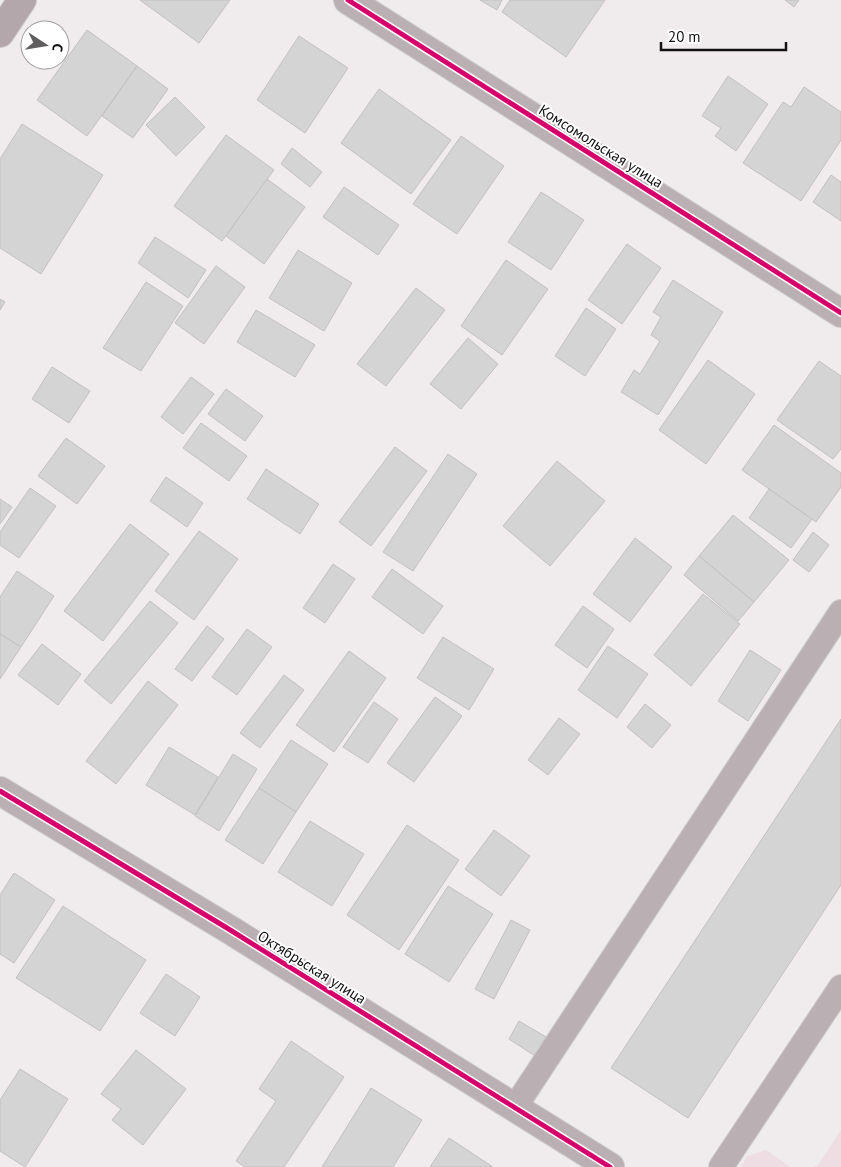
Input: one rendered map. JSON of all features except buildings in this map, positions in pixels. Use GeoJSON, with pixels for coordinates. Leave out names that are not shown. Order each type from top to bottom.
{"type":"FeatureCollection","features":[{"type":"Feature","properties":{"kind":"main road"},"geometry":{"type":"LineString","coordinates":[[0,33],[22,0]]}},
{"type":"Feature","properties":{"kind":"street","name":"Комсомольская улица"},"geometry":{"type":"LineString","coordinates":[[348,0],[841,313]]}},
{"type":"Feature","properties":{"kind":"street","name":"Октябрьская улица"},"geometry":{"type":"LineString","coordinates":[[0,791],[227,928],[610,1167]]}},
{"type":"Feature","properties":{"kind":"lane"},"geometry":{"type":"LineString","coordinates":[[515,1107],[841,612]]}},
{"type":"Feature","properties":{"kind":"lane"},"geometry":{"type":"LineString","coordinates":[[721,1167],[841,987]]}},
{"type":"Feature","properties":{"kind":"shaded area"},"geometry":{"type":"Polygon","coordinates":[[[841,1130],[841,1167],[813,1167],[818,1165],[841,1130]]]}},
{"type":"Feature","properties":{"kind":"shaded area"},"geometry":{"type":"Polygon","coordinates":[[[766,1150],[791,1167],[741,1167],[747,1156],[766,1150]]]}},
{"type":"Feature","properties":{"kind":"cycle path"},"geometry":{"type":"LineString","coordinates":[[348,0],[841,313]]}},
{"type":"Feature","properties":{"kind":"cycle path"},"geometry":{"type":"LineString","coordinates":[[0,791],[227,928],[610,1167]]}}]}
